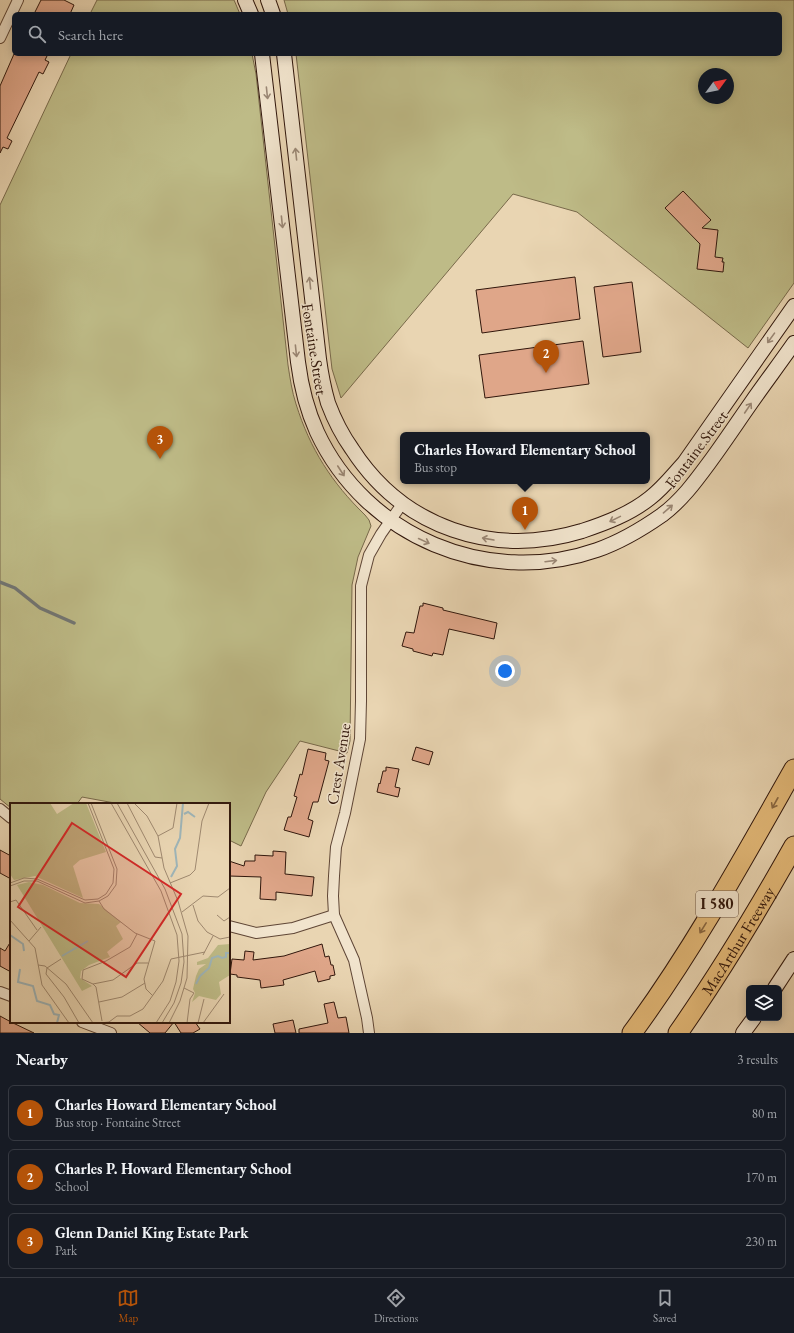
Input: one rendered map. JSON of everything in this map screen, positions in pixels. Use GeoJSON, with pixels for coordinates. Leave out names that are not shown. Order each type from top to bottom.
{"type":"FeatureCollection","features":[{"type":"Feature","properties":{"kind":"highway","name":"I 580"},"geometry":{"type":"LineString","coordinates":[[632,1033],[702,929],[794,769]]}},
{"type":"Feature","properties":{"kind":"highway","name":"MacArthur Freeway"},"geometry":{"type":"LineString","coordinates":[[678,1033],[759,908],[794,846]]}},
{"type":"Feature","properties":{"kind":"street"},"geometry":{"type":"LineString","coordinates":[[12,12],[18,0]]}},
{"type":"Feature","properties":{"kind":"street"},"geometry":{"type":"LineString","coordinates":[[246,0],[250,12]]}},
{"type":"Feature","properties":{"kind":"street"},"geometry":{"type":"LineString","coordinates":[[268,0],[272,12]]}},
{"type":"Feature","properties":{"kind":"street"},"geometry":{"type":"LineString","coordinates":[[0,38],[12,13]]}},
{"type":"Feature","properties":{"kind":"street","name":"Fontaine Street"},"geometry":{"type":"LineString","coordinates":[[262,56],[298,362],[302,387],[309,412],[318,433],[345,477],[365,500],[390,522],[410,534],[438,547],[462,555],[492,561],[517,563],[572,558],[598,550],[620,540],[663,514],[683,497],[736,426],[794,343]]}},
{"type":"Feature","properties":{"kind":"street","name":"Fontaine Street"},"geometry":{"type":"LineString","coordinates":[[284,56],[318,359],[322,383],[337,424],[361,463],[379,484],[402,504],[420,515],[468,535],[518,542],[546,540],[568,535],[612,520],[650,498],[684,463],[794,306]]}},
{"type":"Feature","properties":{"kind":"street","name":"Crest Avenue"},"geometry":{"type":"LineString","coordinates":[[369,1033],[354,960],[334,915],[333,896],[336,847],[360,739],[360,586],[369,555],[381,534],[402,504]]}},
{"type":"Feature","properties":{"kind":"street"},"geometry":{"type":"LineString","coordinates":[[0,809],[10,817]]}},
{"type":"Feature","properties":{"kind":"street"},"geometry":{"type":"LineString","coordinates":[[230,926],[256,933],[292,928],[334,915]]}},
{"type":"Feature","properties":{"kind":"street"},"geometry":{"type":"LineString","coordinates":[[777,985],[794,959]]}},
{"type":"Feature","properties":{"kind":"street"},"geometry":{"type":"LineString","coordinates":[[0,992],[10,996]]}},
{"type":"Feature","properties":{"kind":"street"},"geometry":{"type":"LineString","coordinates":[[743,1033],[752,1021]]}},
{"type":"Feature","properties":{"kind":"street"},"geometry":{"type":"LineString","coordinates":[[85,1023],[111,1033]]}},
{"type":"Feature","properties":{"kind":"shaded area"},"geometry":{"type":"Polygon","coordinates":[[[97,0],[234,0],[239,12],[91,12],[97,0]]]}},
{"type":"Feature","properties":{"kind":"shaded area"},"geometry":{"type":"Polygon","coordinates":[[[284,0],[794,0],[794,283],[748,348],[577,212],[513,194],[341,398],[332,369],[296,56],[782,56],[782,12],[287,12],[284,0]]]}},
{"type":"Feature","properties":{"kind":"shaded area"},"geometry":{"type":"Polygon","coordinates":[[[70,56],[252,56],[256,74],[288,365],[293,395],[308,436],[323,464],[332,478],[369,520],[371,526],[358,557],[352,585],[350,741],[347,753],[300,741],[266,792],[241,846],[230,840],[230,803],[115,803],[82,797],[78,803],[10,803],[10,807],[0,799],[0,205],[70,56]]]}},
{"type":"Feature","properties":{"kind":"building"},"geometry":{"type":"Polygon","coordinates":[[[41,0],[64,0],[74,5],[71,12],[35,12],[41,0]]]}},
{"type":"Feature","properties":{"kind":"building"},"geometry":{"type":"Polygon","coordinates":[[[13,56],[47,56],[45,60],[49,62],[43,74],[39,72],[7,138],[12,141],[8,149],[3,147],[0,153],[0,86],[13,56]]]}},
{"type":"Feature","properties":{"kind":"building"},"geometry":{"type":"Polygon","coordinates":[[[683,191],[711,220],[702,228],[718,230],[715,257],[723,258],[723,272],[697,269],[700,244],[665,208],[683,191]]]}},
{"type":"Feature","properties":{"kind":"building"},"geometry":{"type":"Polygon","coordinates":[[[575,277],[580,319],[482,333],[476,290],[575,277]]]}},
{"type":"Feature","properties":{"kind":"building"},"geometry":{"type":"Polygon","coordinates":[[[632,282],[641,352],[603,357],[594,287],[632,282]]]}},
{"type":"Feature","properties":{"kind":"building"},"geometry":{"type":"Polygon","coordinates":[[[583,341],[589,384],[485,398],[479,355],[583,341]]]}},
{"type":"Feature","properties":{"kind":"building"},"geometry":{"type":"Polygon","coordinates":[[[423,603],[443,608],[443,610],[497,623],[494,639],[449,629],[443,655],[433,653],[432,656],[413,651],[413,649],[402,646],[406,632],[414,633],[420,606],[423,606],[423,603]]]}},
{"type":"Feature","properties":{"kind":"building"},"geometry":{"type":"Polygon","coordinates":[[[416,747],[433,752],[429,765],[412,760],[416,747]]]}},
{"type":"Feature","properties":{"kind":"building"},"geometry":{"type":"Polygon","coordinates":[[[308,749],[326,753],[325,760],[329,761],[318,802],[313,802],[308,819],[313,821],[309,837],[284,830],[288,817],[291,817],[297,797],[294,796],[300,774],[302,775],[308,749]]]}},
{"type":"Feature","properties":{"kind":"building"},"geometry":{"type":"Polygon","coordinates":[[[386,767],[399,769],[395,787],[400,788],[398,797],[377,792],[383,771],[386,771],[386,767]]]}},
{"type":"Feature","properties":{"kind":"building"},"geometry":{"type":"Polygon","coordinates":[[[0,850],[10,855],[10,878],[0,873],[0,850]]]}},
{"type":"Feature","properties":{"kind":"building"},"geometry":{"type":"Polygon","coordinates":[[[273,851],[286,852],[285,874],[314,877],[312,896],[276,892],[276,900],[260,899],[261,877],[230,876],[230,861],[244,866],[245,861],[255,861],[255,855],[273,856],[273,851]]]}},
{"type":"Feature","properties":{"kind":"building"},"geometry":{"type":"Polygon","coordinates":[[[10,943],[10,971],[0,966],[0,948],[5,951],[10,943]]]}},
{"type":"Feature","properties":{"kind":"building"},"geometry":{"type":"Polygon","coordinates":[[[322,944],[325,957],[329,956],[331,965],[333,965],[335,975],[330,976],[330,979],[318,982],[315,971],[283,980],[284,985],[261,988],[260,980],[237,977],[237,975],[230,974],[232,959],[244,960],[245,951],[254,952],[253,960],[284,956],[322,944]]]}},
{"type":"Feature","properties":{"kind":"building"},"geometry":{"type":"Polygon","coordinates":[[[334,1002],[338,1018],[346,1017],[349,1033],[299,1033],[299,1029],[328,1023],[324,1004],[334,1002]]]}},
{"type":"Feature","properties":{"kind":"building"},"geometry":{"type":"Polygon","coordinates":[[[0,1016],[10,1021],[10,1023],[34,1033],[0,1033],[0,1016]]]}},
{"type":"Feature","properties":{"kind":"building"},"geometry":{"type":"Polygon","coordinates":[[[293,1020],[296,1033],[275,1033],[273,1024],[293,1020]]]}},
{"type":"Feature","properties":{"kind":"building"},"geometry":{"type":"Polygon","coordinates":[[[138,1023],[173,1023],[165,1033],[150,1033],[138,1023]]]}},
{"type":"Feature","properties":{"kind":"building"},"geometry":{"type":"Polygon","coordinates":[[[175,1023],[196,1023],[200,1029],[193,1033],[181,1033],[175,1023]]]}},
{"type":"Feature","properties":{"kind":"waterway"},"geometry":{"type":"LineString","coordinates":[[0,582],[15,588],[40,608],[74,623]]}},
{"type":"Feature","properties":{"kind":"place","name":"Charles P. Howard Elementary School"},"geometry":{"type":"Point","coordinates":[546,373]}},
{"type":"Feature","properties":{"kind":"place","name":"Glenn Daniel King Estate Park"},"geometry":{"type":"Point","coordinates":[160,459]}},
{"type":"Feature","properties":{"kind":"place","name":"Charles Howard Elementary School"},"geometry":{"type":"Point","coordinates":[525,530]}}]}
